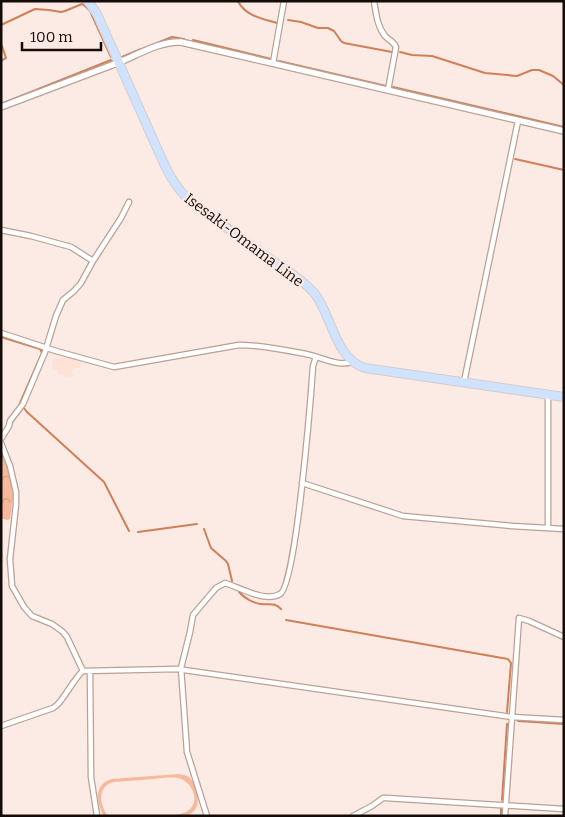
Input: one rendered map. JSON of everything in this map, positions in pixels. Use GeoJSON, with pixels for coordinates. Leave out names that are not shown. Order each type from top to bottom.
{"type":"FeatureCollection","features":[{"type":"Feature","properties":{"kind":"main road","name":"Isesaki-Omama Line"},"geometry":{"type":"LineString","coordinates":[[88,1],[97,14],[165,166],[180,192],[197,207],[312,290],[343,350],[352,362]]}},
{"type":"Feature","properties":{"kind":"main road"},"geometry":{"type":"LineString","coordinates":[[352,362],[365,368],[564,397]]}},
{"type":"Feature","properties":{"kind":"street"},"geometry":{"type":"LineString","coordinates":[[273,63],[284,1]]}},
{"type":"Feature","properties":{"kind":"street"},"geometry":{"type":"LineString","coordinates":[[374,1],[379,26],[396,47],[388,90]]}},
{"type":"Feature","properties":{"kind":"street"},"geometry":{"type":"LineString","coordinates":[[1,107],[160,45],[175,42],[188,43],[564,131]]}},
{"type":"Feature","properties":{"kind":"street"},"geometry":{"type":"LineString","coordinates":[[464,382],[518,121]]}},
{"type":"Feature","properties":{"kind":"street"},"geometry":{"type":"LineString","coordinates":[[1,439],[10,421],[23,404],[47,347],[63,300],[81,283],[130,202]]}},
{"type":"Feature","properties":{"kind":"street"},"geometry":{"type":"LineString","coordinates":[[1,230],[71,247],[93,261]]}},
{"type":"Feature","properties":{"kind":"street"},"geometry":{"type":"LineString","coordinates":[[1,334],[114,367],[239,345],[306,354],[339,363],[348,364],[352,362]]}},
{"type":"Feature","properties":{"kind":"street"},"geometry":{"type":"LineString","coordinates":[[208,816],[187,752],[181,670],[193,615],[216,588],[225,584],[260,595],[274,596],[282,593],[287,580],[302,483],[313,366],[316,357]]}},
{"type":"Feature","properties":{"kind":"street"},"geometry":{"type":"LineString","coordinates":[[548,394],[548,527]]}},
{"type":"Feature","properties":{"kind":"street"},"geometry":{"type":"LineString","coordinates":[[1,443],[10,466],[16,492],[10,559],[12,586],[24,607],[32,616],[52,624],[63,632],[72,646],[83,671]]}},
{"type":"Feature","properties":{"kind":"street"},"geometry":{"type":"LineString","coordinates":[[302,483],[403,516],[564,529]]}},
{"type":"Feature","properties":{"kind":"street"},"geometry":{"type":"LineString","coordinates":[[504,816],[519,618],[564,636]]}},
{"type":"Feature","properties":{"kind":"street"},"geometry":{"type":"LineString","coordinates":[[1,726],[53,708],[83,671],[177,669],[512,717],[564,720]]}},
{"type":"Feature","properties":{"kind":"street"},"geometry":{"type":"LineString","coordinates":[[90,671],[91,777],[97,816]]}},
{"type":"Feature","properties":{"kind":"street"},"geometry":{"type":"LineString","coordinates":[[353,816],[383,798],[564,809]]}},
{"type":"Feature","properties":{"kind":"shaded area"},"geometry":{"type":"Polygon","coordinates":[[[71,357],[80,359],[81,367],[72,369],[73,376],[63,377],[63,374],[58,374],[57,370],[53,371],[52,360],[71,357]]]}},
{"type":"Feature","properties":{"kind":"green space"},"geometry":{"type":"Polygon","coordinates":[[[1,446],[14,491],[10,519],[7,520],[1,518],[1,446]]]}},
{"type":"Feature","properties":{"kind":"green space"},"geometry":{"type":"Polygon","coordinates":[[[179,774],[190,778],[195,786],[198,800],[196,809],[191,814],[173,816],[191,808],[194,804],[194,795],[190,786],[182,779],[169,778],[108,784],[102,791],[101,801],[108,816],[103,815],[98,793],[106,781],[179,774]]]}},
{"type":"Feature","properties":{"kind":"waterway"},"geometry":{"type":"LineString","coordinates":[[238,1],[250,13],[277,23]]}},
{"type":"Feature","properties":{"kind":"waterway"},"geometry":{"type":"LineString","coordinates":[[1,25],[35,9],[61,12],[82,4],[90,11],[111,57]]}},
{"type":"Feature","properties":{"kind":"waterway"},"geometry":{"type":"LineString","coordinates":[[288,20],[318,28],[328,28],[334,31],[344,43],[392,52]]}},
{"type":"Feature","properties":{"kind":"waterway"},"geometry":{"type":"LineString","coordinates":[[157,43],[172,37],[184,39]]}},
{"type":"Feature","properties":{"kind":"waterway"},"geometry":{"type":"LineString","coordinates":[[193,40],[271,59]]}},
{"type":"Feature","properties":{"kind":"waterway"},"geometry":{"type":"LineString","coordinates":[[1,43],[6,58],[1,61]]}},
{"type":"Feature","properties":{"kind":"waterway"},"geometry":{"type":"LineString","coordinates":[[122,57],[141,49]]}},
{"type":"Feature","properties":{"kind":"waterway"},"geometry":{"type":"LineString","coordinates":[[400,52],[432,56],[485,73],[517,76],[532,70],[539,70],[553,76],[564,85]]}},
{"type":"Feature","properties":{"kind":"waterway"},"geometry":{"type":"LineString","coordinates":[[1,104],[111,60]]}},
{"type":"Feature","properties":{"kind":"waterway"},"geometry":{"type":"LineString","coordinates":[[279,61],[386,86]]}},
{"type":"Feature","properties":{"kind":"waterway"},"geometry":{"type":"LineString","coordinates":[[393,87],[564,127]]}},
{"type":"Feature","properties":{"kind":"waterway"},"geometry":{"type":"LineString","coordinates":[[515,159],[564,170]]}},
{"type":"Feature","properties":{"kind":"waterway"},"geometry":{"type":"LineString","coordinates":[[1,337],[40,349],[42,353],[20,403],[27,412],[104,482],[129,531]]}},
{"type":"Feature","properties":{"kind":"waterway"},"geometry":{"type":"LineString","coordinates":[[138,532],[197,524]]}},
{"type":"Feature","properties":{"kind":"waterway"},"geometry":{"type":"LineString","coordinates":[[204,529],[211,548],[228,564],[232,581]]}},
{"type":"Feature","properties":{"kind":"waterway"},"geometry":{"type":"LineString","coordinates":[[239,592],[252,601],[274,605],[281,609]]}},
{"type":"Feature","properties":{"kind":"waterway"},"geometry":{"type":"LineString","coordinates":[[286,620],[508,659],[511,663],[507,712]]}},
{"type":"Feature","properties":{"kind":"waterway"},"geometry":{"type":"LineString","coordinates":[[518,721],[564,724]]}},
{"type":"Feature","properties":{"kind":"waterway"},"geometry":{"type":"LineString","coordinates":[[502,800],[507,724]]}},
{"type":"Feature","properties":{"kind":"waterway"},"geometry":{"type":"LineString","coordinates":[[501,808],[501,816]]}}]}
